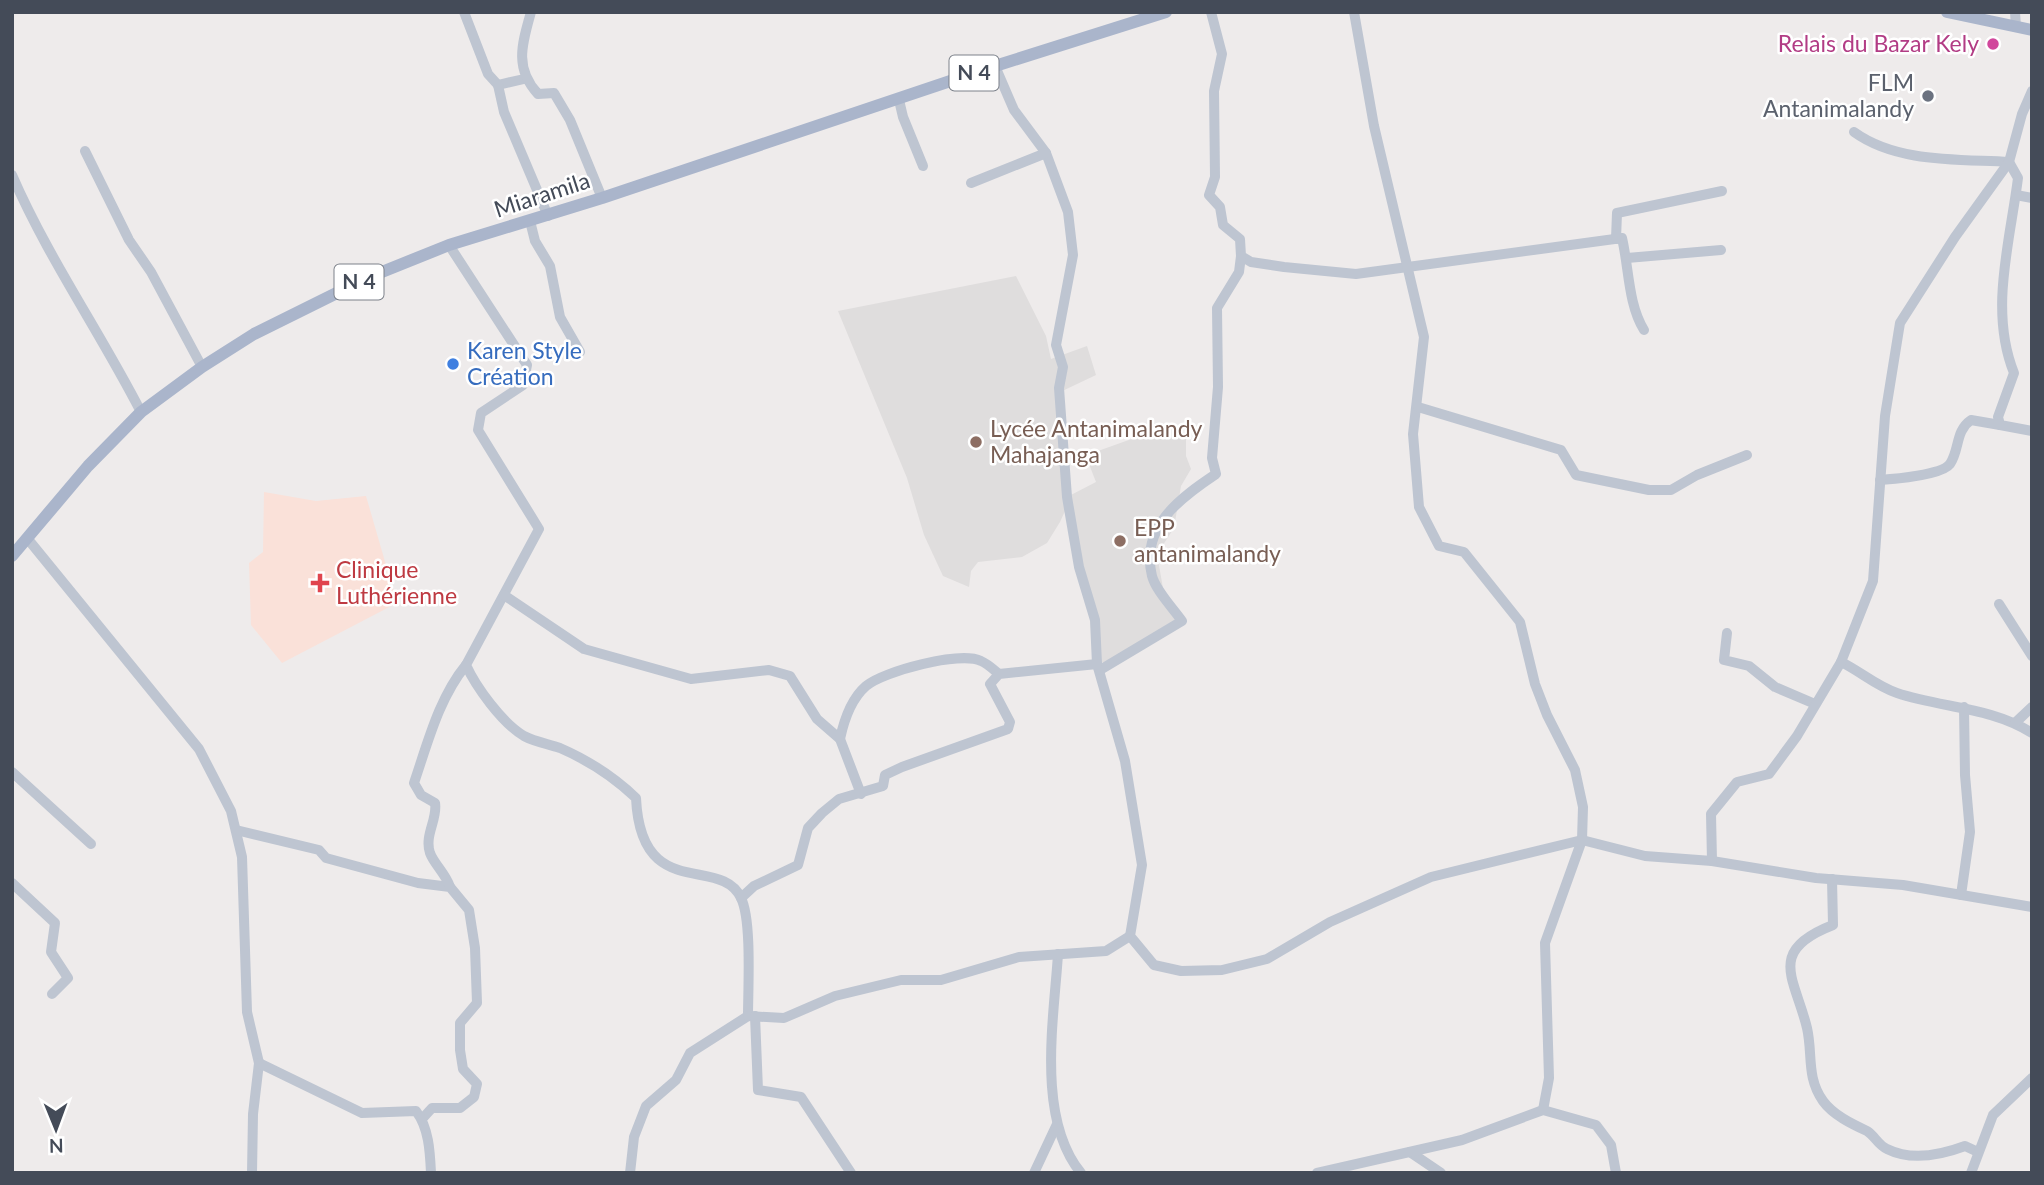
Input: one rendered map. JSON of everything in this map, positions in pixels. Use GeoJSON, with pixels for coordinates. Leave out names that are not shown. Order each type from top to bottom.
{"type":"FeatureCollection","features":[{"type":"Feature","properties":{"kind":"main road","name":"Miaramila"},"geometry":{"type":"LineString","coordinates":[[12,556],[88,466],[141,412],[202,367],[254,334],[367,278],[449,245],[548,216],[995,66],[1166,12]]}},
{"type":"Feature","properties":{"kind":"main road"},"geometry":{"type":"LineString","coordinates":[[1947,12],[2032,30]]}},
{"type":"Feature","properties":{"kind":"street"},"geometry":{"type":"LineString","coordinates":[[464,12],[488,74],[498,85],[504,112],[548,216]]}},
{"type":"Feature","properties":{"kind":"street"},"geometry":{"type":"LineString","coordinates":[[531,12],[522,45],[524,79],[538,94],[554,93],[570,120],[602,198]]}},
{"type":"Feature","properties":{"kind":"street"},"geometry":{"type":"LineString","coordinates":[[840,739],[845,717],[864,687],[882,675],[943,661],[979,660],[999,674],[1098,667],[1182,621],[1153,578],[1153,535],[1166,513],[1185,495],[1216,474],[1212,458],[1218,387],[1217,308],[1239,272],[1241,256],[1240,239],[1223,225],[1220,208],[1209,195],[1215,177],[1214,91],[1222,54],[1211,12]]}},
{"type":"Feature","properties":{"kind":"street"},"geometry":{"type":"LineString","coordinates":[[1354,12],[1374,126],[1424,337],[1413,434],[1419,507],[1439,546],[1464,552],[1520,622],[1543,705],[1575,769],[1583,807],[1582,840],[1545,943],[1549,1078],[1543,1110]]}},
{"type":"Feature","properties":{"kind":"street"},"geometry":{"type":"LineString","coordinates":[[2015,12],[2016,27]]}},
{"type":"Feature","properties":{"kind":"street"},"geometry":{"type":"LineString","coordinates":[[630,1173],[634,1137],[646,1106],[676,1080],[690,1054],[751,1016],[784,1018],[835,996],[901,980],[941,981],[1018,957],[1106,951],[1130,936],[1142,864],[1125,761],[1098,667],[1096,620],[1079,567],[1067,497],[1059,388],[1063,367],[1056,345],[1073,255],[1068,212],[1046,153],[1014,110],[995,66]]}},
{"type":"Feature","properties":{"kind":"street"},"geometry":{"type":"LineString","coordinates":[[498,85],[524,79]]}},
{"type":"Feature","properties":{"kind":"street"},"geometry":{"type":"LineString","coordinates":[[1712,861],[1711,814],[1737,782],[1769,774],[1841,662],[1873,581],[1885,416],[1900,323],[1955,237],[2009,162],[2022,114],[2032,92]]}},
{"type":"Feature","properties":{"kind":"street"},"geometry":{"type":"LineString","coordinates":[[900,100],[902,117],[923,166]]}},
{"type":"Feature","properties":{"kind":"street"},"geometry":{"type":"LineString","coordinates":[[1854,132],[1893,150],[1912,155],[2009,162]]}},
{"type":"Feature","properties":{"kind":"street"},"geometry":{"type":"LineString","coordinates":[[85,151],[129,240],[151,272],[202,367]]}},
{"type":"Feature","properties":{"kind":"street"},"geometry":{"type":"LineString","coordinates":[[971,183],[1046,153]]}},
{"type":"Feature","properties":{"kind":"street"},"geometry":{"type":"LineString","coordinates":[[2000,425],[1998,417],[2014,373],[2004,350],[2005,252],[2018,178],[2009,162]]}},
{"type":"Feature","properties":{"kind":"street"},"geometry":{"type":"LineString","coordinates":[[12,175],[29,214],[73,294],[114,359],[141,412]]}},
{"type":"Feature","properties":{"kind":"street"},"geometry":{"type":"LineString","coordinates":[[1616,239],[1617,213],[1722,191]]}},
{"type":"Feature","properties":{"kind":"street"},"geometry":{"type":"LineString","coordinates":[[2016,195],[2032,198]]}},
{"type":"Feature","properties":{"kind":"street"},"geometry":{"type":"LineString","coordinates":[[530,221],[535,242],[550,265],[560,317],[580,352]]}},
{"type":"Feature","properties":{"kind":"street"},"geometry":{"type":"LineString","coordinates":[[1241,256],[1251,262],[1356,274],[1622,238],[1629,284],[1644,330]]}},
{"type":"Feature","properties":{"kind":"street"},"geometry":{"type":"LineString","coordinates":[[422,1119],[432,1108],[460,1108],[474,1097],[477,1084],[463,1069],[460,1023],[477,1003],[475,948],[469,910],[450,887],[445,873],[430,853],[429,833],[436,810],[435,803],[421,795],[414,783],[438,711],[455,679],[466,665],[539,529],[478,430],[481,413],[523,385],[527,365],[449,245]]}},
{"type":"Feature","properties":{"kind":"street"},"geometry":{"type":"LineString","coordinates":[[1627,258],[1721,250]]}},
{"type":"Feature","properties":{"kind":"street"},"geometry":{"type":"LineString","coordinates":[[1418,407],[1562,450],[1576,475],[1648,489],[1671,490],[1697,475],[1746,455]]}},
{"type":"Feature","properties":{"kind":"street"},"geometry":{"type":"LineString","coordinates":[[1880,480],[1936,473],[1949,465],[1963,426],[1971,420],[2032,431]]}},
{"type":"Feature","properties":{"kind":"street"},"geometry":{"type":"LineString","coordinates":[[27,538],[199,749],[231,811],[242,857],[247,1012],[258,1063],[253,1114],[252,1173]]}},
{"type":"Feature","properties":{"kind":"street"},"geometry":{"type":"LineString","coordinates":[[504,595],[584,649],[691,678],[769,670],[790,676],[817,719],[840,739],[861,794]]}},
{"type":"Feature","properties":{"kind":"street"},"geometry":{"type":"LineString","coordinates":[[1999,604],[2032,656]]}},
{"type":"Feature","properties":{"kind":"street"},"geometry":{"type":"LineString","coordinates":[[1727,633],[1724,660],[1749,666],[1775,687],[1815,704]]}},
{"type":"Feature","properties":{"kind":"street"},"geometry":{"type":"LineString","coordinates":[[1841,662],[1876,684],[1899,694],[1964,707],[2015,723],[2032,733]]}},
{"type":"Feature","properties":{"kind":"street"},"geometry":{"type":"LineString","coordinates":[[466,665],[492,705],[523,736],[606,770],[636,799],[638,826],[651,853],[672,869],[726,883],[741,898],[748,947],[758,1090],[801,1097],[851,1173]]}},
{"type":"Feature","properties":{"kind":"street"},"geometry":{"type":"LineString","coordinates":[[741,898],[754,886],[798,865],[808,828],[839,799],[883,786],[885,775],[902,767],[1008,729],[1010,722],[990,684],[999,674]]}},
{"type":"Feature","properties":{"kind":"street"},"geometry":{"type":"LineString","coordinates":[[1961,895],[1970,832],[1965,775],[1964,707]]}},
{"type":"Feature","properties":{"kind":"street"},"geometry":{"type":"LineString","coordinates":[[2015,723],[2032,707]]}},
{"type":"Feature","properties":{"kind":"street"},"geometry":{"type":"LineString","coordinates":[[12,772],[91,844]]}},
{"type":"Feature","properties":{"kind":"street"},"geometry":{"type":"LineString","coordinates":[[236,830],[319,850],[326,858],[418,883],[450,887]]}},
{"type":"Feature","properties":{"kind":"street"},"geometry":{"type":"LineString","coordinates":[[1130,936],[1154,965],[1181,971],[1222,970],[1267,959],[1330,922],[1431,877],[1582,840],[1645,856],[1712,861],[1832,879],[1903,885],[2032,907]]}},
{"type":"Feature","properties":{"kind":"street"},"geometry":{"type":"LineString","coordinates":[[1832,879],[1833,925],[1806,935],[1792,957],[1790,979],[1808,1030],[1809,1067],[1823,1101],[1846,1121],[1872,1134],[1888,1150],[1938,1156],[1965,1146],[1978,1152]]}},
{"type":"Feature","properties":{"kind":"street"},"geometry":{"type":"LineString","coordinates":[[12,883],[55,923],[51,952],[68,978],[52,994]]}},
{"type":"Feature","properties":{"kind":"street"},"geometry":{"type":"LineString","coordinates":[[1058,954],[1051,1072],[1057,1124],[1081,1173]]}},
{"type":"Feature","properties":{"kind":"street"},"geometry":{"type":"LineString","coordinates":[[258,1063],[362,1113],[416,1111],[422,1119],[430,1149],[431,1173]]}},
{"type":"Feature","properties":{"kind":"street"},"geometry":{"type":"LineString","coordinates":[[1971,1173],[1993,1115],[2032,1078]]}},
{"type":"Feature","properties":{"kind":"street"},"geometry":{"type":"LineString","coordinates":[[1317,1173],[1462,1140],[1543,1110],[1595,1125],[1611,1145],[1616,1173]]}},
{"type":"Feature","properties":{"kind":"street"},"geometry":{"type":"LineString","coordinates":[[1034,1173],[1057,1124]]}},
{"type":"Feature","properties":{"kind":"street"},"geometry":{"type":"LineString","coordinates":[[1409,1152],[1441,1173]]}},
{"type":"Feature","properties":{"kind":"shaded area","name":"Lycée Antanimalandy Mahajanga"},"geometry":{"type":"Polygon","coordinates":[[[1016,276],[1046,336],[1051,359],[1087,346],[1096,375],[1056,394],[1065,511],[1060,522],[1047,543],[1022,557],[978,562],[971,571],[969,587],[943,576],[924,535],[907,478],[838,311],[1016,276]]]}},
{"type":"Feature","properties":{"kind":"shaded area","name":"EPP antanimalandy"},"geometry":{"type":"Polygon","coordinates":[[[1165,427],[1186,434],[1186,456],[1191,469],[1181,486],[1174,528],[1157,554],[1164,594],[1180,627],[1132,654],[1097,664],[1095,620],[1067,497],[1096,482],[1087,459],[1098,451],[1165,427]]]}},
{"type":"Feature","properties":{"kind":"shaded area","name":"Clinique Luthérienne"},"geometry":{"type":"Polygon","coordinates":[[[264,492],[316,501],[366,496],[397,603],[282,663],[251,625],[249,563],[263,552],[264,492]]]}},
{"type":"Feature","properties":{"kind":"place","name":"Relais du Bazar Kely"},"geometry":{"type":"Point","coordinates":[1993,44]}},
{"type":"Feature","properties":{"kind":"place","name":"FLM Antanimalandy"},"geometry":{"type":"Point","coordinates":[1928,96]}},
{"type":"Feature","properties":{"kind":"place","name":"Karen Style Création"},"geometry":{"type":"Point","coordinates":[453,364]}},
{"type":"Feature","properties":{"kind":"place","name":"Lycée Antanimalandy Mahajanga"},"geometry":{"type":"Point","coordinates":[976,442]}},
{"type":"Feature","properties":{"kind":"place","name":"EPP antanimalandy"},"geometry":{"type":"Point","coordinates":[1120,541]}},
{"type":"Feature","properties":{"kind":"place","name":"Clinique Luthérienne"},"geometry":{"type":"Point","coordinates":[320,583]}}]}
